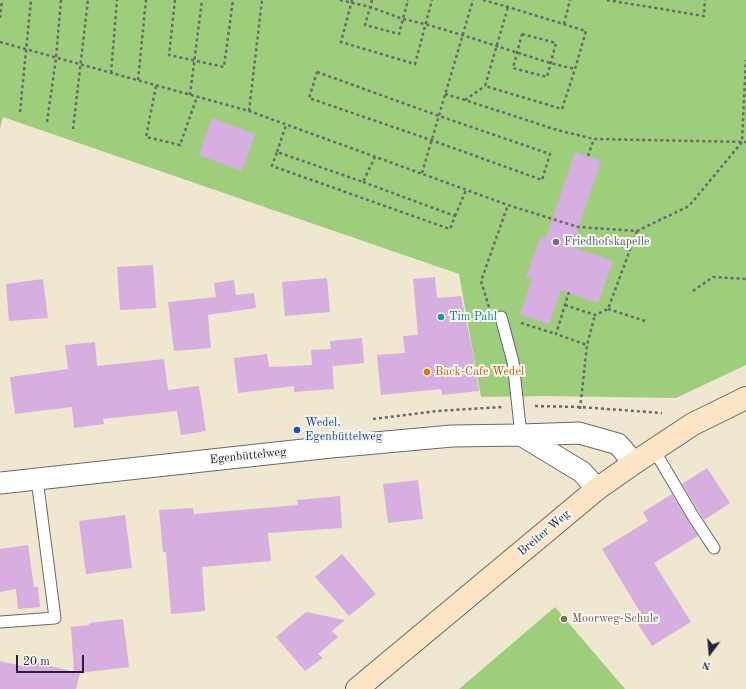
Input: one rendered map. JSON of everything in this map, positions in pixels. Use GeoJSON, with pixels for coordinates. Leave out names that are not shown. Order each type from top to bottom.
{"type":"FeatureCollection","features":[{"type":"Feature","properties":{"kind":"street","name":"Breiter Weg"},"geometry":{"type":"LineString","coordinates":[[357,689],[597,489],[693,424],[746,398]]}},
{"type":"Feature","properties":{"kind":"street","name":"Egenbüttelweg"},"geometry":{"type":"LineString","coordinates":[[0,482],[331,447],[452,436],[579,433],[618,444],[634,463]]}},
{"type":"Feature","properties":{"kind":"street"},"geometry":{"type":"LineString","coordinates":[[521,435],[582,472],[597,489]]}},
{"type":"Feature","properties":{"kind":"lane"},"geometry":{"type":"LineString","coordinates":[[501,317],[513,362],[521,435]]}},
{"type":"Feature","properties":{"kind":"lane"},"geometry":{"type":"LineString","coordinates":[[654,450],[693,516],[714,548]]}},
{"type":"Feature","properties":{"kind":"lane"},"geometry":{"type":"LineString","coordinates":[[0,622],[55,618],[37,479]]}},
{"type":"Feature","properties":{"kind":"path"},"geometry":{"type":"LineString","coordinates":[[0,18],[2,0]]}},
{"type":"Feature","properties":{"kind":"path"},"geometry":{"type":"LineString","coordinates":[[20,112],[31,0]]}},
{"type":"Feature","properties":{"kind":"path"},"geometry":{"type":"LineString","coordinates":[[47,122],[56,58],[61,0]]}},
{"type":"Feature","properties":{"kind":"path"},"geometry":{"type":"LineString","coordinates":[[73,129],[88,0]]}},
{"type":"Feature","properties":{"kind":"path"},"geometry":{"type":"LineString","coordinates":[[111,73],[118,0]]}},
{"type":"Feature","properties":{"kind":"path"},"geometry":{"type":"LineString","coordinates":[[138,80],[146,0]]}},
{"type":"Feature","properties":{"kind":"path"},"geometry":{"type":"LineString","coordinates":[[175,0],[169,55],[224,67],[233,0]]}},
{"type":"Feature","properties":{"kind":"path"},"geometry":{"type":"LineString","coordinates":[[190,95],[202,0]]}},
{"type":"Feature","properties":{"kind":"path"},"geometry":{"type":"LineString","coordinates":[[249,111],[262,0]]}},
{"type":"Feature","properties":{"kind":"path"},"geometry":{"type":"LineString","coordinates":[[340,0],[370,7],[403,19],[425,24],[550,63],[575,69]]}},
{"type":"Feature","properties":{"kind":"path"},"geometry":{"type":"LineString","coordinates":[[372,0],[365,25],[399,34],[407,0]]}},
{"type":"Feature","properties":{"kind":"path"},"geometry":{"type":"LineString","coordinates":[[352,2],[341,42],[415,64],[432,0]]}},
{"type":"Feature","properties":{"kind":"path"},"geometry":{"type":"LineString","coordinates":[[422,173],[473,0]]}},
{"type":"Feature","properties":{"kind":"path"},"geometry":{"type":"LineString","coordinates":[[483,0],[586,31],[562,109],[484,86]]}},
{"type":"Feature","properties":{"kind":"path"},"geometry":{"type":"LineString","coordinates":[[564,24],[570,0]]}},
{"type":"Feature","properties":{"kind":"path"},"geometry":{"type":"LineString","coordinates":[[607,0],[704,16],[706,0]]}},
{"type":"Feature","properties":{"kind":"path"},"geometry":{"type":"LineString","coordinates":[[465,100],[484,86],[508,7]]}},
{"type":"Feature","properties":{"kind":"path"},"geometry":{"type":"LineString","coordinates":[[522,34],[556,43],[550,63],[547,77],[513,68],[522,34]]}},
{"type":"Feature","properties":{"kind":"path"},"geometry":{"type":"LineString","coordinates":[[0,42],[249,111],[508,205],[578,227],[637,231],[689,206],[742,142],[746,60]]}},
{"type":"Feature","properties":{"kind":"path"},"geometry":{"type":"LineString","coordinates":[[317,72],[439,116],[550,154],[542,180],[309,98],[317,72]]}},
{"type":"Feature","properties":{"kind":"path"},"geometry":{"type":"LineString","coordinates":[[156,86],[146,137],[180,145],[197,97]]}},
{"type":"Feature","properties":{"kind":"path"},"geometry":{"type":"LineString","coordinates":[[445,94],[557,130],[594,139],[746,142]]}},
{"type":"Feature","properties":{"kind":"path"},"geometry":{"type":"LineString","coordinates":[[286,124],[272,166],[279,169],[450,229],[466,190]]}},
{"type":"Feature","properties":{"kind":"path"},"geometry":{"type":"LineString","coordinates":[[588,156],[594,139]]}},
{"type":"Feature","properties":{"kind":"path"},"geometry":{"type":"LineString","coordinates":[[277,152],[455,216]]}},
{"type":"Feature","properties":{"kind":"path"},"geometry":{"type":"LineString","coordinates":[[363,182],[375,157]]}},
{"type":"Feature","properties":{"kind":"path"},"geometry":{"type":"LineString","coordinates":[[489,308],[481,281],[508,205]]}},
{"type":"Feature","properties":{"kind":"path"},"geometry":{"type":"LineString","coordinates":[[565,305],[595,315],[608,308],[637,231]]}},
{"type":"Feature","properties":{"kind":"path"},"geometry":{"type":"LineString","coordinates":[[692,291],[713,277],[746,279]]}},
{"type":"Feature","properties":{"kind":"path"},"geometry":{"type":"LineString","coordinates":[[556,334],[569,292]]}},
{"type":"Feature","properties":{"kind":"path"},"geometry":{"type":"LineString","coordinates":[[608,308],[645,321]]}},
{"type":"Feature","properties":{"kind":"path"},"geometry":{"type":"LineString","coordinates":[[579,433],[580,407],[587,346],[595,315]]}},
{"type":"Feature","properties":{"kind":"path"},"geometry":{"type":"LineString","coordinates":[[515,322],[556,334],[587,346]]}},
{"type":"Feature","properties":{"kind":"green space"},"geometry":{"type":"Polygon","coordinates":[[[0,0],[746,0],[746,365],[676,398],[544,396],[481,397],[459,274],[3,117],[0,129],[0,0]]]}},
{"type":"Feature","properties":{"kind":"green space"},"geometry":{"type":"Polygon","coordinates":[[[555,607],[625,689],[459,689],[555,607]]]}},
{"type":"Feature","properties":{"kind":"building"},"geometry":{"type":"Polygon","coordinates":[[[212,118],[255,134],[242,171],[199,155],[212,118]]]}},
{"type":"Feature","properties":{"kind":"building","name":"Friedhofskapelle"},"geometry":{"type":"Polygon","coordinates":[[[575,152],[601,161],[572,247],[613,261],[598,303],[561,290],[549,324],[520,314],[532,280],[526,277],[541,236],[546,238],[575,152]]]}},
{"type":"Feature","properties":{"kind":"building"},"geometry":{"type":"Polygon","coordinates":[[[153,265],[156,308],[120,310],[117,267],[153,265]]]}},
{"type":"Feature","properties":{"kind":"building"},"geometry":{"type":"Polygon","coordinates":[[[435,277],[437,298],[461,296],[479,391],[442,395],[441,389],[381,395],[377,355],[405,353],[403,336],[418,335],[413,279],[435,277]]]}},
{"type":"Feature","properties":{"kind":"building"},"geometry":{"type":"Polygon","coordinates":[[[327,278],[330,312],[285,316],[282,282],[327,278]]]}},
{"type":"Feature","properties":{"kind":"building"},"geometry":{"type":"Polygon","coordinates":[[[43,279],[48,318],[9,321],[6,284],[43,279]]]}},
{"type":"Feature","properties":{"kind":"building"},"geometry":{"type":"Polygon","coordinates":[[[234,280],[236,295],[254,293],[256,308],[208,315],[211,348],[174,351],[168,302],[216,297],[214,283],[234,280]]]}},
{"type":"Feature","properties":{"kind":"building"},"geometry":{"type":"Polygon","coordinates":[[[362,338],[364,363],[333,366],[332,356],[334,389],[294,392],[294,386],[238,393],[234,358],[267,354],[269,367],[312,365],[311,350],[331,349],[330,341],[362,338]]]}},
{"type":"Feature","properties":{"kind":"building"},"geometry":{"type":"Polygon","coordinates":[[[95,342],[97,366],[164,359],[168,390],[199,386],[206,431],[181,435],[177,411],[103,419],[104,424],[74,428],[72,407],[15,414],[10,377],[68,369],[65,345],[95,342]]]}},
{"type":"Feature","properties":{"kind":"building"},"geometry":{"type":"Polygon","coordinates":[[[707,468],[730,503],[704,520],[682,484],[707,468]]]}},
{"type":"Feature","properties":{"kind":"building"},"geometry":{"type":"Polygon","coordinates":[[[418,480],[423,519],[388,523],[383,484],[418,480]]]}},
{"type":"Feature","properties":{"kind":"building"},"geometry":{"type":"Polygon","coordinates":[[[672,494],[698,536],[654,563],[691,622],[652,646],[633,616],[640,612],[602,549],[648,521],[643,512],[672,494]]]}},
{"type":"Feature","properties":{"kind":"building"},"geometry":{"type":"Polygon","coordinates":[[[340,496],[342,528],[268,533],[271,561],[202,567],[205,611],[171,614],[166,552],[163,552],[159,510],[193,508],[194,514],[298,505],[297,500],[340,496]]]}},
{"type":"Feature","properties":{"kind":"building"},"geometry":{"type":"Polygon","coordinates":[[[125,515],[132,568],[86,574],[79,521],[125,515]]]}},
{"type":"Feature","properties":{"kind":"building"},"geometry":{"type":"Polygon","coordinates":[[[28,545],[34,587],[38,587],[40,607],[18,609],[16,589],[0,592],[0,549],[28,545]]]}},
{"type":"Feature","properties":{"kind":"building"},"geometry":{"type":"Polygon","coordinates":[[[342,554],[376,594],[349,616],[315,577],[342,554]]]}},
{"type":"Feature","properties":{"kind":"building"},"geometry":{"type":"Polygon","coordinates":[[[306,612],[345,620],[332,631],[338,637],[318,654],[323,658],[305,671],[276,637],[306,612]]]}},
{"type":"Feature","properties":{"kind":"building"},"geometry":{"type":"Polygon","coordinates":[[[123,619],[129,667],[79,673],[76,689],[0,689],[0,661],[22,666],[24,659],[74,672],[71,627],[89,625],[89,623],[123,619]]]}},
{"type":"Feature","properties":{"kind":"place","name":"Friedhofskapelle"},"geometry":{"type":"Point","coordinates":[556,242]}},
{"type":"Feature","properties":{"kind":"place","name":"Tim Pahl"},"geometry":{"type":"Point","coordinates":[441,317]}},
{"type":"Feature","properties":{"kind":"place","name":"Back-Cafe Wedel"},"geometry":{"type":"Point","coordinates":[427,372]}},
{"type":"Feature","properties":{"kind":"place","name":"Wedel, Egenbüttelweg"},"geometry":{"type":"Point","coordinates":[297,430]}},
{"type":"Feature","properties":{"kind":"place","name":"Moorweg-Schule"},"geometry":{"type":"Point","coordinates":[564,619]}}]}
